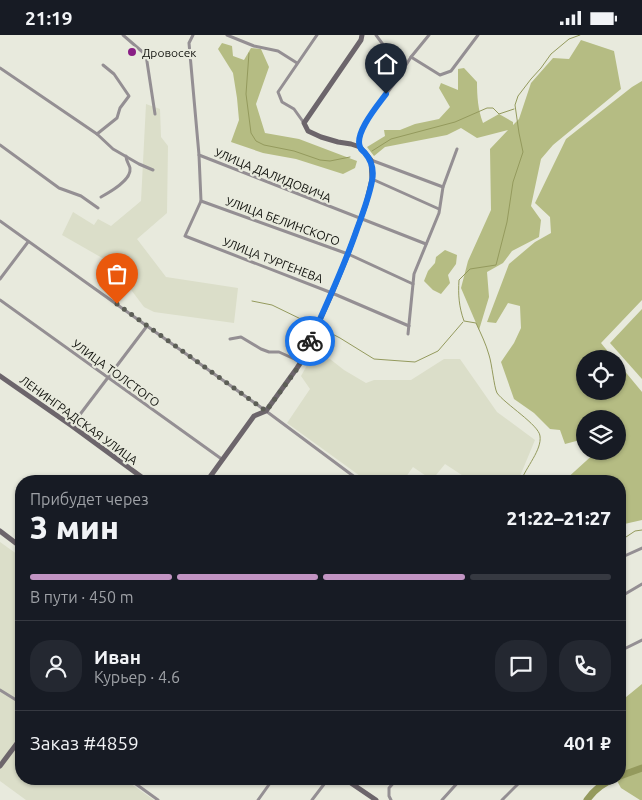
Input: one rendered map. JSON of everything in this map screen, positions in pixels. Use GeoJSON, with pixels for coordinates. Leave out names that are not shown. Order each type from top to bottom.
{"type":"FeatureCollection","features":[{"type":"Feature","properties":{"kind":"street"},"geometry":{"type":"LineString","coordinates":[[123,35],[146,55],[155,114]]}},
{"type":"Feature","properties":{"kind":"street","name":"УЛИЦА ДАЛИДОВИЧА"},"geometry":{"type":"LineString","coordinates":[[193,35],[190,43],[198,155],[426,244]]}},
{"type":"Feature","properties":{"kind":"street"},"geometry":{"type":"LineString","coordinates":[[227,35],[254,46],[278,51],[297,63]]}},
{"type":"Feature","properties":{"kind":"street"},"geometry":{"type":"LineString","coordinates":[[317,35],[278,92],[282,102],[294,109],[308,131],[321,137],[360,147]]}},
{"type":"Feature","properties":{"kind":"street"},"geometry":{"type":"LineString","coordinates":[[304,123],[361,40],[362,35]]}},
{"type":"Feature","properties":{"kind":"street"},"geometry":{"type":"LineString","coordinates":[[376,35],[402,72]]}},
{"type":"Feature","properties":{"kind":"street"},"geometry":{"type":"LineString","coordinates":[[429,35],[366,120],[359,137],[360,147],[371,160],[443,187]]}},
{"type":"Feature","properties":{"kind":"street"},"geometry":{"type":"LineString","coordinates":[[411,57],[440,75],[451,71],[478,35]]}},
{"type":"Feature","properties":{"kind":"street"},"geometry":{"type":"LineString","coordinates":[[97,134],[117,118],[120,108],[129,96],[114,74],[103,65]]}},
{"type":"Feature","properties":{"kind":"street"},"geometry":{"type":"LineString","coordinates":[[0,69],[97,134],[113,149],[154,170]]}},
{"type":"Feature","properties":{"kind":"street"},"geometry":{"type":"LineString","coordinates":[[0,145],[59,188],[81,196],[98,208]]}},
{"type":"Feature","properties":{"kind":"street"},"geometry":{"type":"LineString","coordinates":[[408,334],[414,274],[439,213],[443,187],[456,149]]}},
{"type":"Feature","properties":{"kind":"street"},"geometry":{"type":"LineString","coordinates":[[198,155],[201,201]]}},
{"type":"Feature","properties":{"kind":"street"},"geometry":{"type":"LineString","coordinates":[[102,197],[116,189],[129,174],[130,168],[126,161],[126,156]]}},
{"type":"Feature","properties":{"kind":"street"},"geometry":{"type":"LineString","coordinates":[[212,475],[254,417],[266,411],[301,362],[348,254],[372,179],[371,160]]}},
{"type":"Feature","properties":{"kind":"street"},"geometry":{"type":"LineString","coordinates":[[372,179],[439,209]]}},
{"type":"Feature","properties":{"kind":"street","name":"УЛИЦА ТУРГЕНЕВА"},"geometry":{"type":"LineString","coordinates":[[201,201],[185,236],[332,293],[409,326]]}},
{"type":"Feature","properties":{"kind":"street","name":"УЛИЦА БЕЛИНСКОГО"},"geometry":{"type":"LineString","coordinates":[[201,201],[348,254],[413,284]]}},
{"type":"Feature","properties":{"kind":"street"},"geometry":{"type":"LineString","coordinates":[[0,221],[266,411],[352,475]]}},
{"type":"Feature","properties":{"kind":"street"},"geometry":{"type":"LineString","coordinates":[[0,279],[28,241]]}},
{"type":"Feature","properties":{"kind":"street","name":"УЛИЦА ТОЛСТОГО"},"geometry":{"type":"LineString","coordinates":[[0,300],[223,460]]}},
{"type":"Feature","properties":{"kind":"street"},"geometry":{"type":"LineString","coordinates":[[72,426],[147,326]]}},
{"type":"Feature","properties":{"kind":"street"},"geometry":{"type":"LineString","coordinates":[[230,339],[241,337],[261,349],[269,352],[278,352],[301,362]]}},
{"type":"Feature","properties":{"kind":"street","name":"ЛЕНИНГРАДСКАЯ УЛИЦА"},"geometry":{"type":"LineString","coordinates":[[0,376],[139,475]]}},
{"type":"Feature","properties":{"kind":"street"},"geometry":{"type":"LineString","coordinates":[[0,531],[15,542]]}},
{"type":"Feature","properties":{"kind":"street"},"geometry":{"type":"LineString","coordinates":[[626,555],[642,548]]}},
{"type":"Feature","properties":{"kind":"street"},"geometry":{"type":"LineString","coordinates":[[626,593],[642,584]]}},
{"type":"Feature","properties":{"kind":"street"},"geometry":{"type":"LineString","coordinates":[[626,648],[642,640]]}},
{"type":"Feature","properties":{"kind":"street"},"geometry":{"type":"LineString","coordinates":[[0,690],[15,699]]}},
{"type":"Feature","properties":{"kind":"street"},"geometry":{"type":"LineString","coordinates":[[0,766],[15,746]]}},
{"type":"Feature","properties":{"kind":"street"},"geometry":{"type":"LineString","coordinates":[[137,785],[158,800]]}},
{"type":"Feature","properties":{"kind":"street"},"geometry":{"type":"LineString","coordinates":[[258,800],[269,785]]}},
{"type":"Feature","properties":{"kind":"street"},"geometry":{"type":"LineString","coordinates":[[312,800],[323,785]]}},
{"type":"Feature","properties":{"kind":"street"},"geometry":{"type":"LineString","coordinates":[[354,785],[376,800]]}},
{"type":"Feature","properties":{"kind":"street"},"geometry":{"type":"LineString","coordinates":[[391,800],[389,788],[392,785]]}},
{"type":"Feature","properties":{"kind":"street"},"geometry":{"type":"LineString","coordinates":[[442,800],[456,785]]}},
{"type":"Feature","properties":{"kind":"street"},"geometry":{"type":"LineString","coordinates":[[502,800],[516,785]]}},
{"type":"Feature","properties":{"kind":"shaded area"},"geometry":{"type":"Polygon","coordinates":[[[146,104],[160,109],[161,137],[168,146],[167,213],[137,239],[166,277],[238,288],[234,323],[154,312],[144,307],[111,263],[62,235],[73,212],[94,225],[98,219],[111,226],[141,201],[146,104]]]}},
{"type":"Feature","properties":{"kind":"shaded area"},"geometry":{"type":"Polygon","coordinates":[[[314,356],[330,359],[366,383],[374,380],[411,380],[444,359],[460,359],[497,412],[535,440],[520,475],[462,475],[445,464],[436,475],[425,475],[413,467],[407,475],[359,475],[287,423],[310,389],[301,376],[314,356]]]}},
{"type":"Feature","properties":{"kind":"shaded area"},"geometry":{"type":"Polygon","coordinates":[[[0,542],[15,553],[15,785],[133,785],[154,800],[26,800],[0,781],[0,542]]]}},
{"type":"Feature","properties":{"kind":"green space"},"geometry":{"type":"Polygon","coordinates":[[[581,40],[614,51],[621,89],[553,145],[541,159],[531,206],[541,220],[539,237],[512,251],[503,263],[487,272],[489,297],[479,330],[461,288],[468,261],[491,210],[490,149],[508,130],[477,138],[461,128],[447,135],[385,147],[374,156],[367,147],[385,136],[384,130],[400,130],[415,124],[439,119],[450,107],[439,88],[441,83],[458,90],[458,69],[464,68],[477,82],[478,103],[483,123],[499,114],[513,122],[513,125],[519,119],[531,83],[553,58],[569,59],[581,40]]]}},
{"type":"Feature","properties":{"kind":"green space"},"geometry":{"type":"Polygon","coordinates":[[[222,43],[232,46],[233,56],[244,60],[251,48],[261,49],[269,67],[256,104],[265,133],[299,139],[357,161],[355,168],[343,174],[296,159],[263,153],[231,142],[239,120],[237,98],[233,73],[218,49],[222,43]]]}},
{"type":"Feature","properties":{"kind":"green space"},"geometry":{"type":"Polygon","coordinates":[[[642,81],[642,300],[601,343],[607,350],[576,350],[576,400],[626,400],[626,373],[642,392],[642,520],[626,524],[626,475],[571,475],[587,460],[626,460],[626,410],[576,410],[576,441],[565,444],[560,430],[550,429],[534,413],[514,399],[501,362],[514,343],[521,328],[520,306],[508,303],[496,323],[487,322],[509,264],[535,242],[551,233],[550,217],[535,203],[566,139],[642,81]]]}},
{"type":"Feature","properties":{"kind":"green space"},"geometry":{"type":"Polygon","coordinates":[[[445,250],[457,255],[456,264],[448,275],[450,283],[441,294],[433,290],[424,281],[428,271],[435,263],[436,257],[445,250]]]}},
{"type":"Feature","properties":{"kind":"green space"},"geometry":{"type":"Polygon","coordinates":[[[642,309],[642,379],[626,361],[626,350],[616,350],[610,343],[642,309]]]}},
{"type":"Feature","properties":{"kind":"green space"},"geometry":{"type":"Polygon","coordinates":[[[642,684],[642,800],[621,788],[619,785],[626,785],[626,697],[642,684]]]}},
{"type":"Feature","properties":{"kind":"waterway"},"geometry":{"type":"LineString","coordinates":[[524,475],[539,447],[540,436],[534,426],[497,393],[489,355],[480,331],[476,323],[464,321],[459,301],[459,280],[470,269],[496,265],[507,222],[513,182],[523,152],[515,105],[518,96],[551,54],[569,39],[580,35]]}},
{"type":"Feature","properties":{"kind":"waterway"},"geometry":{"type":"LineString","coordinates":[[249,53],[246,94],[251,133],[256,141],[264,145],[294,151],[320,160],[330,161],[350,157]]}},
{"type":"Feature","properties":{"kind":"waterway"},"geometry":{"type":"LineString","coordinates":[[372,151],[391,139],[455,122],[487,108],[493,108],[499,114],[514,109]]}},
{"type":"Feature","properties":{"kind":"waterway"},"geometry":{"type":"LineString","coordinates":[[252,301],[272,305],[309,323]]}},
{"type":"Feature","properties":{"kind":"waterway"},"geometry":{"type":"LineString","coordinates":[[321,328],[374,359],[415,362],[438,351],[463,322]]}},
{"type":"Feature","properties":{"kind":"waterway"},"geometry":{"type":"LineString","coordinates":[[626,537],[635,531],[642,530]]}},
{"type":"Feature","properties":{"kind":"waterway"},"geometry":{"type":"LineString","coordinates":[[626,774],[642,768]]}},
{"type":"Feature","properties":{"kind":"waterway"},"geometry":{"type":"LineString","coordinates":[[587,800],[602,785]]}},
{"type":"Feature","properties":{"kind":"way so far"},"geometry":{"type":"LineString","coordinates":[[117,304],[266,411],[297,369],[310,341]]}},
{"type":"Feature","properties":{"kind":"place","name":"Дровосек"},"geometry":{"type":"Point","coordinates":[132,52]}},
{"type":"Feature","properties":{"kind":"route"},"geometry":{"type":"LineString","coordinates":[[310,341],[332,293],[366,205],[372,179],[372,166],[371,160],[360,147],[359,137],[366,120],[386,94]]}}]}
